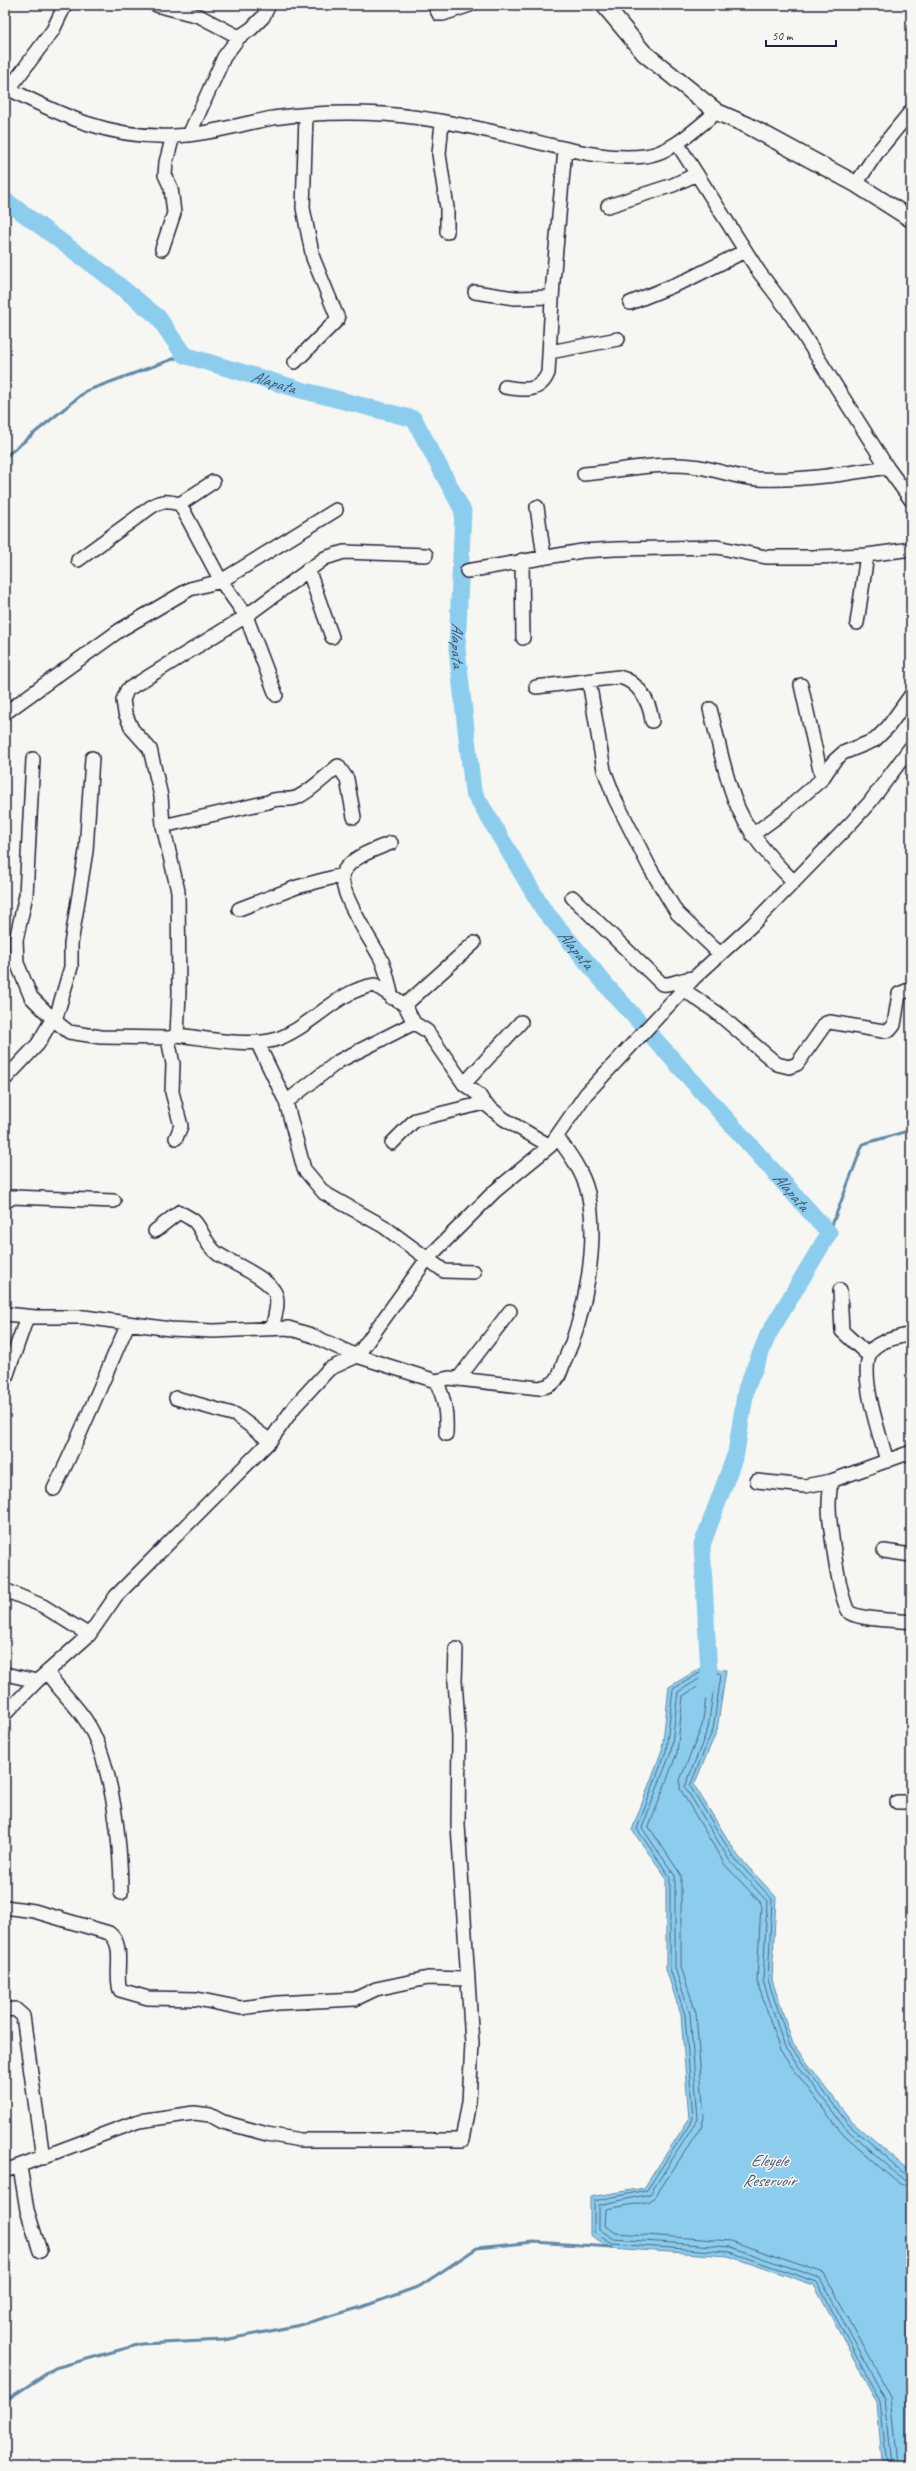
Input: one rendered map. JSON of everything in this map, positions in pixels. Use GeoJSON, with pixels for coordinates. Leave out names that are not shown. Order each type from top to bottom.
{"type":"FeatureCollection","features":[{"type":"Feature","properties":{"kind":"main road"},"geometry":{"type":"LineString","coordinates":[[604,5],[616,23],[644,53],[717,112],[747,125],[856,184],[911,219]]}},
{"type":"Feature","properties":{"kind":"street"},"geometry":{"type":"LineString","coordinates":[[65,5],[53,30],[7,88],[62,115],[119,132],[173,136],[189,135],[274,118],[385,114],[442,122],[565,149],[634,157],[657,154],[677,142],[717,112]]}},
{"type":"Feature","properties":{"kind":"street"},"geometry":{"type":"LineString","coordinates":[[156,5],[200,16],[239,37]]}},
{"type":"Feature","properties":{"kind":"street"},"geometry":{"type":"LineString","coordinates":[[189,135],[219,66],[239,37],[251,29],[262,17],[269,5]]}},
{"type":"Feature","properties":{"kind":"street"},"geometry":{"type":"LineString","coordinates":[[434,5],[439,14],[470,5]]}},
{"type":"Feature","properties":{"kind":"street"},"geometry":{"type":"LineString","coordinates":[[856,184],[876,154],[911,111]]}},
{"type":"Feature","properties":{"kind":"street"},"geometry":{"type":"LineString","coordinates":[[295,362],[338,319],[313,258],[303,208],[306,116]]}},
{"type":"Feature","properties":{"kind":"street"},"geometry":{"type":"LineString","coordinates":[[442,122],[439,154],[447,208],[447,232]]}},
{"type":"Feature","properties":{"kind":"street"},"geometry":{"type":"LineString","coordinates":[[162,249],[174,213],[171,188],[165,175],[166,162],[173,136]]}},
{"type":"Feature","properties":{"kind":"street"},"geometry":{"type":"LineString","coordinates":[[677,142],[745,251],[791,316],[887,467],[911,500]]}},
{"type":"Feature","properties":{"kind":"street"},"geometry":{"type":"LineString","coordinates":[[505,387],[524,391],[543,384],[548,373],[552,297],[565,149]]}},
{"type":"Feature","properties":{"kind":"street"},"geometry":{"type":"LineString","coordinates":[[608,206],[673,185],[697,174]]}},
{"type":"Feature","properties":{"kind":"street"},"geometry":{"type":"LineString","coordinates":[[630,303],[687,280],[745,251]]}},
{"type":"Feature","properties":{"kind":"street"},"geometry":{"type":"LineString","coordinates":[[475,292],[515,298],[552,297]]}},
{"type":"Feature","properties":{"kind":"street"},"geometry":{"type":"LineString","coordinates":[[550,352],[618,339]]}},
{"type":"Feature","properties":{"kind":"street"},"geometry":{"type":"LineString","coordinates":[[584,474],[660,466],[693,466],[757,479],[839,474],[887,467]]}},
{"type":"Feature","properties":{"kind":"street"},"geometry":{"type":"LineString","coordinates":[[78,560],[160,501],[180,504],[213,482]]}},
{"type":"Feature","properties":{"kind":"street"},"geometry":{"type":"LineString","coordinates":[[180,504],[221,581],[246,616],[276,695]]}},
{"type":"Feature","properties":{"kind":"street"},"geometry":{"type":"LineString","coordinates":[[537,507],[544,557]]}},
{"type":"Feature","properties":{"kind":"street"},"geometry":{"type":"LineString","coordinates":[[5,712],[120,630],[190,589],[221,581],[336,510]]}},
{"type":"Feature","properties":{"kind":"street"},"geometry":{"type":"LineString","coordinates":[[467,571],[522,560],[615,549],[717,547],[766,557],[867,555],[911,549]]}},
{"type":"Feature","properties":{"kind":"street"},"geometry":{"type":"LineString","coordinates":[[173,1037],[179,993],[178,891],[163,826],[161,796],[150,749],[132,729],[127,718],[123,700],[127,690],[246,616],[325,558],[344,552],[426,555]]}},
{"type":"Feature","properties":{"kind":"street"},"geometry":{"type":"LineString","coordinates":[[857,623],[867,555]]}},
{"type":"Feature","properties":{"kind":"street"},"geometry":{"type":"LineString","coordinates":[[522,560],[523,638]]}},
{"type":"Feature","properties":{"kind":"street"},"geometry":{"type":"LineString","coordinates":[[308,569],[332,637]]}},
{"type":"Feature","properties":{"kind":"street"},"geometry":{"type":"LineString","coordinates":[[536,687],[589,682],[619,677],[627,679],[647,701],[651,708],[652,721]]}},
{"type":"Feature","properties":{"kind":"street"},"geometry":{"type":"LineString","coordinates":[[589,682],[604,770],[615,799],[650,868],[677,913],[720,954]]}},
{"type":"Feature","properties":{"kind":"street"},"geometry":{"type":"LineString","coordinates":[[801,685],[822,779]]}},
{"type":"Feature","properties":{"kind":"street"},"geometry":{"type":"LineString","coordinates":[[752,835],[785,811],[822,779],[834,761],[843,753],[875,740],[888,727],[911,695]]}},
{"type":"Feature","properties":{"kind":"street"},"geometry":{"type":"LineString","coordinates":[[710,709],[734,798],[752,835],[770,858],[794,882]]}},
{"type":"Feature","properties":{"kind":"street"},"geometry":{"type":"LineString","coordinates":[[550,1146],[586,1094],[694,978],[794,882],[870,802],[911,747]]}},
{"type":"Feature","properties":{"kind":"street"},"geometry":{"type":"LineString","coordinates":[[5,1079],[38,1044],[50,1023],[55,1021],[71,967],[71,944],[86,851],[92,758]]}},
{"type":"Feature","properties":{"kind":"street"},"geometry":{"type":"LineString","coordinates":[[33,759],[26,895],[16,940],[17,963],[31,997],[55,1021],[69,1032],[84,1035],[173,1037],[257,1042],[280,1036],[368,986],[375,985],[392,998],[405,1005],[414,1023],[427,1031],[464,1084],[479,1096],[484,1103],[504,1119],[550,1146]]}},
{"type":"Feature","properties":{"kind":"street"},"geometry":{"type":"LineString","coordinates":[[163,826],[268,802],[276,798],[289,800],[298,797],[338,766],[347,779],[354,817]]}},
{"type":"Feature","properties":{"kind":"street"},"geometry":{"type":"LineString","coordinates":[[239,909],[297,887],[342,875],[352,862],[391,843]]}},
{"type":"Feature","properties":{"kind":"street"},"geometry":{"type":"LineString","coordinates":[[342,875],[344,888],[382,960],[392,998]]}},
{"type":"Feature","properties":{"kind":"street"},"geometry":{"type":"LineString","coordinates":[[572,897],[662,984],[668,984],[684,978],[694,978]]}},
{"type":"Feature","properties":{"kind":"street"},"geometry":{"type":"LineString","coordinates":[[405,1005],[474,943]]}},
{"type":"Feature","properties":{"kind":"street"},"geometry":{"type":"LineString","coordinates":[[5,956],[17,963]]}},
{"type":"Feature","properties":{"kind":"street"},"geometry":{"type":"LineString","coordinates":[[684,990],[716,1012],[777,1064],[789,1067],[797,1064],[826,1023],[830,1022],[890,1030],[894,1025],[899,994],[911,989]]}},
{"type":"Feature","properties":{"kind":"street"},"geometry":{"type":"LineString","coordinates":[[464,1084],[521,1022]]}},
{"type":"Feature","properties":{"kind":"street"},"geometry":{"type":"LineString","coordinates":[[286,1102],[339,1061],[414,1023]]}},
{"type":"Feature","properties":{"kind":"street"},"geometry":{"type":"LineString","coordinates":[[173,1037],[168,1039],[173,1064],[172,1092],[181,1126],[176,1138]]}},
{"type":"Feature","properties":{"kind":"street"},"geometry":{"type":"LineString","coordinates":[[257,1042],[286,1102],[304,1169],[324,1193],[383,1226],[444,1271],[474,1272]]}},
{"type":"Feature","properties":{"kind":"street"},"geometry":{"type":"LineString","coordinates":[[392,1143],[415,1120],[484,1103]]}},
{"type":"Feature","properties":{"kind":"street"},"geometry":{"type":"LineString","coordinates":[[5,1380],[27,1317],[84,1317],[170,1329],[206,1331],[288,1328],[311,1335],[357,1356],[436,1381],[449,1378],[539,1388],[547,1386],[554,1383],[558,1377],[574,1340],[585,1300],[592,1232],[588,1192],[574,1160],[558,1138],[495,1191],[427,1259],[357,1356],[328,1369],[295,1406],[270,1441],[116,1596],[89,1635],[42,1676],[5,1714]]}},
{"type":"Feature","properties":{"kind":"street"},"geometry":{"type":"LineString","coordinates":[[5,1202],[13,1197],[114,1201]]}},
{"type":"Feature","properties":{"kind":"street"},"geometry":{"type":"LineString","coordinates":[[155,1231],[179,1212],[195,1222],[202,1235],[217,1254],[244,1268],[271,1287],[276,1294],[277,1303],[272,1329]]}},
{"type":"Feature","properties":{"kind":"street"},"geometry":{"type":"LineString","coordinates":[[840,1290],[842,1331],[868,1355]]}},
{"type":"Feature","properties":{"kind":"street"},"geometry":{"type":"LineString","coordinates":[[458,1379],[510,1311]]}},
{"type":"Feature","properties":{"kind":"street"},"geometry":{"type":"LineString","coordinates":[[5,1314],[46,1318]]}},
{"type":"Feature","properties":{"kind":"street"},"geometry":{"type":"LineString","coordinates":[[54,1489],[84,1429],[97,1391],[128,1324]]}},
{"type":"Feature","properties":{"kind":"street"},"geometry":{"type":"LineString","coordinates":[[887,1461],[868,1385],[866,1368],[868,1355],[875,1346],[911,1334]]}},
{"type":"Feature","properties":{"kind":"street"},"geometry":{"type":"LineString","coordinates":[[436,1381],[447,1412],[446,1434]]}},
{"type":"Feature","properties":{"kind":"street"},"geometry":{"type":"LineString","coordinates":[[176,1398],[236,1415],[270,1441]]}},
{"type":"Feature","properties":{"kind":"street"},"geometry":{"type":"LineString","coordinates":[[757,1481],[805,1486],[831,1481],[911,1452]]}},
{"type":"Feature","properties":{"kind":"street"},"geometry":{"type":"LineString","coordinates":[[831,1481],[830,1520],[841,1590],[847,1610],[851,1613],[862,1616],[911,1622]]}},
{"type":"Feature","properties":{"kind":"street"},"geometry":{"type":"LineString","coordinates":[[884,1551],[911,1555]]}},
{"type":"Feature","properties":{"kind":"street"},"geometry":{"type":"LineString","coordinates":[[5,1590],[43,1606],[89,1635]]}},
{"type":"Feature","properties":{"kind":"street"},"geometry":{"type":"LineString","coordinates":[[5,2171],[20,2167],[139,2122],[194,2113],[210,2115],[223,2122],[266,2134],[300,2140],[462,2140],[469,2102],[472,2043],[466,1979],[458,1825],[459,1737],[455,1681],[456,1649]]}},
{"type":"Feature","properties":{"kind":"street"},"geometry":{"type":"LineString","coordinates":[[5,1674],[42,1676],[57,1688],[88,1722],[97,1740],[109,1786],[121,1861],[120,1893]]}},
{"type":"Feature","properties":{"kind":"street"},"geometry":{"type":"LineString","coordinates":[[896,1802],[911,1802]]}},
{"type":"Feature","properties":{"kind":"street"},"geometry":{"type":"LineString","coordinates":[[5,1908],[34,1911],[109,1933],[116,1939],[119,1953],[117,1979],[120,1990],[148,1998],[197,1999],[241,2008],[278,2003],[355,1999],[376,1989],[428,1978],[466,1979]]}},
{"type":"Feature","properties":{"kind":"street"},"geometry":{"type":"LineString","coordinates":[[5,2010],[15,2010],[23,2016],[43,2158]]}},
{"type":"Feature","properties":{"kind":"street"},"geometry":{"type":"LineString","coordinates":[[20,2167],[27,2210],[40,2251]]}},
{"type":"Feature","properties":{"kind":"water","name":"Eleyele Reservoir"},"geometry":{"type":"Polygon","coordinates":[[[702,1667],[726,1670],[717,1730],[694,1785],[738,1856],[776,1897],[772,1980],[793,2044],[852,2122],[907,2169],[911,2175],[911,2466],[884,2466],[882,2462],[877,2402],[814,2285],[728,2256],[611,2248],[590,2235],[590,2197],[644,2188],[689,2119],[681,2015],[666,1969],[666,1877],[632,1830],[662,1750],[669,1687],[702,1667]]]}},
{"type":"Feature","properties":{"kind":"waterway","name":"Alapata"},"geometry":{"type":"LineString","coordinates":[[5,200],[105,274],[158,317],[184,355],[301,390],[414,419],[463,511],[457,649],[473,791],[543,909],[606,985],[829,1233],[768,1335],[746,1389],[736,1453],[702,1545],[709,1674],[705,1691]]}},
{"type":"Feature","properties":{"kind":"waterway"},"geometry":{"type":"LineString","coordinates":[[5,457],[86,391],[184,355]]}},
{"type":"Feature","properties":{"kind":"waterway"},"geometry":{"type":"LineString","coordinates":[[829,1233],[863,1144],[911,1130]]}},
{"type":"Feature","properties":{"kind":"waterway"},"geometry":{"type":"LineString","coordinates":[[5,2401],[55,2368],[141,2344],[224,2340],[296,2326],[362,2307],[420,2286],[477,2248],[533,2242],[612,2247]]}}]}
